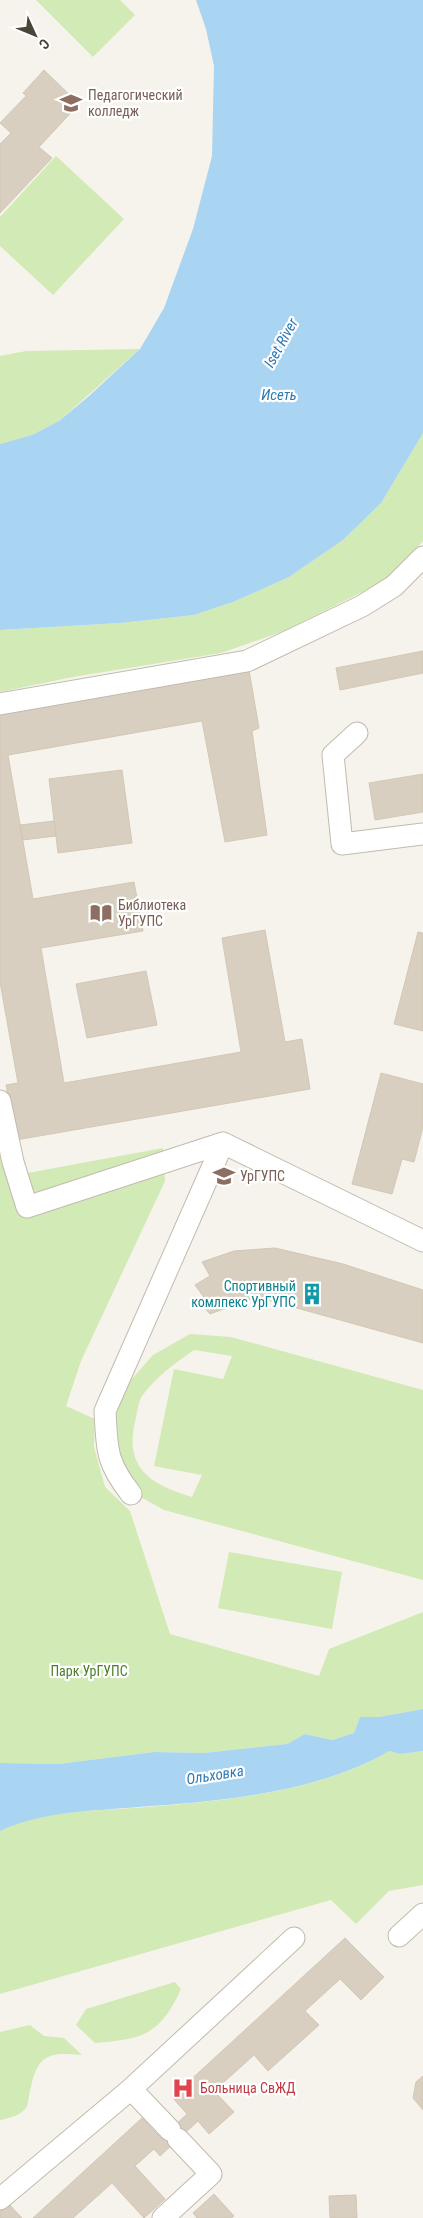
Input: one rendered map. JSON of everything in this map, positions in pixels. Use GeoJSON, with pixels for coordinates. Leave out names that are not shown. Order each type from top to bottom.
{"type":"FeatureCollection","features":[{"type":"Feature","properties":{"kind":"street"},"geometry":{"type":"LineString","coordinates":[[0,704],[247,661],[362,606],[394,586],[423,556]]}},
{"type":"Feature","properties":{"kind":"street"},"geometry":{"type":"LineString","coordinates":[[357,733],[333,755],[342,844],[423,834]]}},
{"type":"Feature","properties":{"kind":"street"},"geometry":{"type":"LineString","coordinates":[[0,1101],[13,1162],[27,1207],[223,1144],[423,1241]]}},
{"type":"Feature","properties":{"kind":"street"},"geometry":{"type":"LineString","coordinates":[[131,1494],[117,1476],[107,1454],[105,1411],[223,1144]]}},
{"type":"Feature","properties":{"kind":"street"},"geometry":{"type":"LineString","coordinates":[[399,1936],[423,1914]]}},
{"type":"Feature","properties":{"kind":"street"},"geometry":{"type":"LineString","coordinates":[[0,2199],[131,2090],[294,1938]]}},
{"type":"Feature","properties":{"kind":"street"},"geometry":{"type":"LineString","coordinates":[[131,2090],[210,2174],[162,2218]]}},
{"type":"Feature","properties":{"kind":"green space"},"geometry":{"type":"Polygon","coordinates":[[[36,0],[120,0],[135,15],[93,57],[36,0]]]}},
{"type":"Feature","properties":{"kind":"green space"},"geometry":{"type":"Polygon","coordinates":[[[56,156],[124,219],[53,295],[0,246],[0,217],[56,156]]]}},
{"type":"Feature","properties":{"kind":"green space"},"geometry":{"type":"Polygon","coordinates":[[[140,349],[59,421],[32,435],[0,444],[0,356],[26,351],[140,349]]]}},
{"type":"Feature","properties":{"kind":"green space"},"geometry":{"type":"Polygon","coordinates":[[[423,433],[423,541],[386,580],[284,631],[221,653],[73,677],[0,692],[0,630],[120,623],[194,615],[233,602],[289,577],[343,540],[381,503],[423,433]]]}},
{"type":"Feature","properties":{"kind":"green space","name":"Парк УрГУПС"},"geometry":{"type":"Polygon","coordinates":[[[0,1146],[6,1177],[163,1148],[165,1181],[81,1361],[66,1406],[95,1419],[94,1447],[105,1487],[130,1511],[170,1634],[319,1676],[329,1649],[423,1612],[423,1709],[379,1717],[360,1717],[354,1733],[332,1740],[305,1734],[287,1744],[204,1753],[154,1752],[58,1764],[0,1763],[0,1146]]]}},
{"type":"Feature","properties":{"kind":"green space"},"geometry":{"type":"Polygon","coordinates":[[[190,1334],[231,1337],[423,1390],[423,1580],[164,1510],[137,1495],[117,1460],[111,1433],[123,1389],[153,1355],[190,1334]],[[194,1350],[160,1376],[142,1396],[135,1422],[134,1452],[144,1473],[165,1487],[192,1497],[202,1475],[154,1466],[174,1369],[223,1379],[232,1356],[194,1350]]]}},
{"type":"Feature","properties":{"kind":"green space"},"geometry":{"type":"Polygon","coordinates":[[[229,1552],[342,1572],[332,1629],[218,1608],[229,1552]]]}},
{"type":"Feature","properties":{"kind":"green space"},"geometry":{"type":"Polygon","coordinates":[[[389,1751],[400,1754],[423,1751],[423,1885],[389,1891],[356,1924],[331,1900],[0,1994],[0,1831],[32,1819],[66,1813],[165,1806],[266,1793],[332,1777],[362,1765],[389,1751]]]}},
{"type":"Feature","properties":{"kind":"green space"},"geometry":{"type":"Polygon","coordinates":[[[175,1982],[181,1989],[173,2004],[157,2025],[148,2032],[126,2039],[95,2043],[76,2025],[86,2009],[175,1982]]]}},
{"type":"Feature","properties":{"kind":"green space"},"geometry":{"type":"Polygon","coordinates":[[[30,2025],[44,2036],[64,2038],[82,2055],[54,2055],[42,2061],[34,2076],[28,2104],[25,2109],[15,2116],[0,2120],[0,2032],[30,2025]]]}},
{"type":"Feature","properties":{"kind":"water","name":"Исеть"},"geometry":{"type":"Polygon","coordinates":[[[196,0],[423,0],[423,433],[381,503],[343,540],[289,577],[233,602],[194,615],[120,623],[0,630],[0,444],[32,435],[59,421],[140,349],[164,308],[193,229],[212,156],[214,66],[206,29],[196,0]]]}},
{"type":"Feature","properties":{"kind":"water","name":"Ольховка"},"geometry":{"type":"Polygon","coordinates":[[[423,1709],[423,1751],[400,1754],[389,1751],[362,1765],[332,1776],[268,1792],[201,1802],[68,1813],[33,1819],[0,1831],[0,1763],[58,1764],[154,1752],[204,1753],[287,1744],[305,1734],[332,1740],[354,1733],[360,1717],[379,1717],[423,1709]]]}},
{"type":"Feature","properties":{"kind":"building"},"geometry":{"type":"Polygon","coordinates":[[[44,70],[79,104],[39,147],[52,158],[0,213],[0,144],[11,133],[0,123],[26,96],[23,93],[44,70]]]}},
{"type":"Feature","properties":{"kind":"building"},"geometry":{"type":"Polygon","coordinates":[[[423,651],[423,673],[340,690],[336,668],[423,651]]]}},
{"type":"Feature","properties":{"kind":"building"},"geometry":{"type":"Polygon","coordinates":[[[249,670],[259,728],[252,731],[267,835],[225,842],[202,721],[8,755],[33,899],[134,882],[143,931],[41,948],[64,1083],[241,1052],[222,938],[265,930],[285,1042],[302,1039],[310,1089],[16,1140],[6,1085],[18,1083],[0,982],[0,714],[249,670]]]}},
{"type":"Feature","properties":{"kind":"building"},"geometry":{"type":"Polygon","coordinates":[[[122,770],[132,843],[58,853],[49,779],[122,770]]]}},
{"type":"Feature","properties":{"kind":"building"},"geometry":{"type":"Polygon","coordinates":[[[423,774],[423,812],[375,820],[369,783],[423,774]]]}},
{"type":"Feature","properties":{"kind":"building"},"geometry":{"type":"Polygon","coordinates":[[[54,821],[56,836],[22,840],[20,825],[54,821]]]}},
{"type":"Feature","properties":{"kind":"building"},"geometry":{"type":"Polygon","coordinates":[[[418,932],[423,933],[423,1031],[394,1024],[418,932]]]}},
{"type":"Feature","properties":{"kind":"building"},"geometry":{"type":"Polygon","coordinates":[[[146,971],[157,1025],[87,1038],[76,984],[146,971]]]}},
{"type":"Feature","properties":{"kind":"building"},"geometry":{"type":"Polygon","coordinates":[[[381,1073],[423,1084],[423,1127],[414,1162],[402,1159],[392,1194],[352,1184],[381,1073]]]}},
{"type":"Feature","properties":{"kind":"building","name":"Спортивный комлпекс УрГУПС"},"geometry":{"type":"Polygon","coordinates":[[[275,1248],[343,1264],[423,1290],[423,1343],[257,1297],[210,1314],[202,1305],[206,1300],[195,1285],[210,1276],[202,1262],[234,1251],[275,1248]]]}},
{"type":"Feature","properties":{"kind":"building"},"geometry":{"type":"Polygon","coordinates":[[[345,1938],[384,1977],[361,2000],[340,1979],[305,2011],[319,2025],[268,2071],[254,2055],[214,2091],[234,2112],[209,2134],[198,2121],[160,2156],[154,2149],[135,2166],[165,2199],[144,2218],[112,2183],[73,2218],[33,2218],[142,2118],[161,2138],[187,2114],[172,2097],[345,1938]]]}},
{"type":"Feature","properties":{"kind":"building"},"geometry":{"type":"Polygon","coordinates":[[[423,2076],[423,2110],[413,2098],[416,2082],[423,2076]]]}},
{"type":"Feature","properties":{"kind":"building"},"geometry":{"type":"Polygon","coordinates":[[[214,2194],[234,2216],[231,2218],[197,2218],[193,2213],[214,2194]]]}},
{"type":"Feature","properties":{"kind":"building"},"geometry":{"type":"Polygon","coordinates":[[[356,2195],[357,2218],[330,2218],[329,2196],[356,2195]]]}},
{"type":"Feature","properties":{"kind":"building"},"geometry":{"type":"Polygon","coordinates":[[[6,2201],[22,2218],[0,2218],[0,2206],[6,2201]]]}},
{"type":"Feature","properties":{"kind":"place","name":"Педагогический колледж"},"geometry":{"type":"Point","coordinates":[71,103]}},
{"type":"Feature","properties":{"kind":"place","name":"Библиотека УрГУПС"},"geometry":{"type":"Point","coordinates":[101,913]}},
{"type":"Feature","properties":{"kind":"place","name":"УрГУПС"},"geometry":{"type":"Point","coordinates":[224,1176]}},
{"type":"Feature","properties":{"kind":"place","name":"Спортивный комлпекс УрГУПС"},"geometry":{"type":"Point","coordinates":[312,1294]}},
{"type":"Feature","properties":{"kind":"place","name":"Больница СвЖД"},"geometry":{"type":"Point","coordinates":[183,2088]}},
{"type":"Feature","properties":{"kind":"water label","name":"Iset River"},"geometry":{"type":"Point","coordinates":[281,343]}}]}
